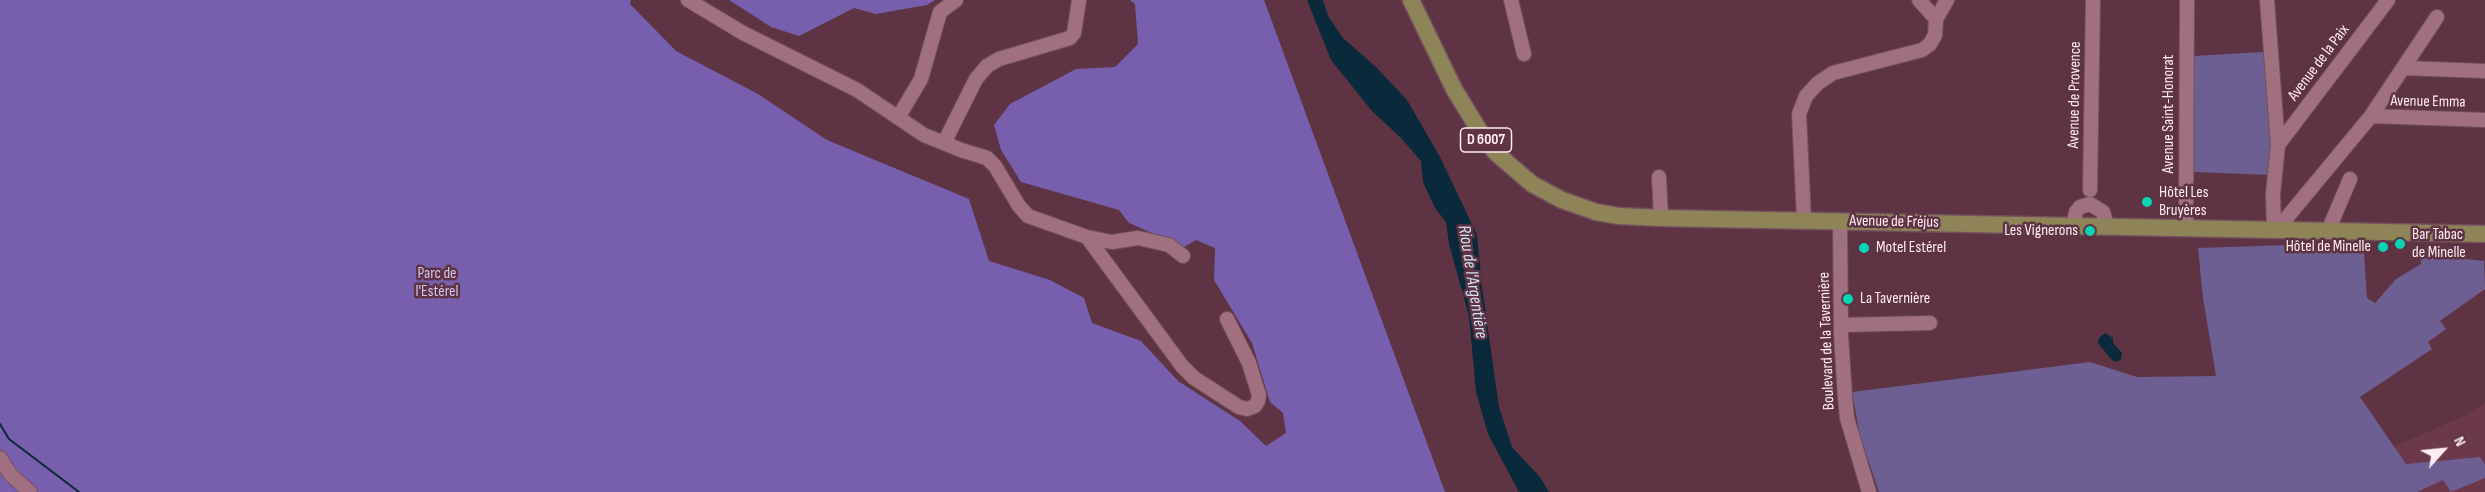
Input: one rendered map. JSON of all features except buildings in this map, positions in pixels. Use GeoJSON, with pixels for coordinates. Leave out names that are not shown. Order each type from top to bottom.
{"type":"FeatureCollection","features":[{"type":"Feature","properties":{"kind":"main road","name":"Avenue de Fréjus"},"geometry":{"type":"LineString","coordinates":[[1411,0],[1470,117],[1496,153],[1517,173],[1550,195],[1577,207],[1619,216],[1661,218],[2485,234]]}},
{"type":"Feature","properties":{"kind":"street"},"geometry":{"type":"LineString","coordinates":[[688,0],[743,33],[857,90],[899,116],[924,135],[987,158],[995,166],[1019,206],[1029,216],[1087,237],[1113,242],[1138,238],[1169,245],[1183,256]]}},
{"type":"Feature","properties":{"kind":"street"},"geometry":{"type":"LineString","coordinates":[[899,116],[921,79],[940,12],[956,0]]}},
{"type":"Feature","properties":{"kind":"street"},"geometry":{"type":"LineString","coordinates":[[944,143],[976,79],[987,66],[999,59],[1070,38],[1074,33],[1079,0]]}},
{"type":"Feature","properties":{"kind":"street"},"geometry":{"type":"LineString","coordinates":[[1511,0],[1524,54]]}},
{"type":"Feature","properties":{"kind":"street"},"geometry":{"type":"LineString","coordinates":[[1919,0],[1936,19]]}},
{"type":"Feature","properties":{"kind":"street"},"geometry":{"type":"LineString","coordinates":[[1804,220],[1799,114],[1806,96],[1818,83],[1833,74],[1922,50],[1930,44],[1935,35],[1936,19],[1947,0]]}},
{"type":"Feature","properties":{"kind":"street","name":"Avenue de Provence"},"geometry":{"type":"LineString","coordinates":[[2089,198],[2093,0]]}},
{"type":"Feature","properties":{"kind":"street","name":"Avenue Saint-Honorat"},"geometry":{"type":"LineString","coordinates":[[2186,228],[2187,0]]}},
{"type":"Feature","properties":{"kind":"street"},"geometry":{"type":"LineString","coordinates":[[2267,0],[2278,145],[2273,194],[2274,229]]}},
{"type":"Feature","properties":{"kind":"street","name":"Avenue de la Paix"},"geometry":{"type":"LineString","coordinates":[[2278,145],[2388,0]]}},
{"type":"Feature","properties":{"kind":"street"},"geometry":{"type":"LineString","coordinates":[[2274,229],[2284,221],[2371,116],[2437,16]]}},
{"type":"Feature","properties":{"kind":"street"},"geometry":{"type":"LineString","coordinates":[[2404,68],[2485,71]]}},
{"type":"Feature","properties":{"kind":"street","name":"Avenue Emma"},"geometry":{"type":"LineString","coordinates":[[2371,116],[2485,120]]}},
{"type":"Feature","properties":{"kind":"street"},"geometry":{"type":"LineString","coordinates":[[1659,177],[1661,218]]}},
{"type":"Feature","properties":{"kind":"street"},"geometry":{"type":"LineString","coordinates":[[2328,231],[2350,180]]}},
{"type":"Feature","properties":{"kind":"street"},"geometry":{"type":"LineString","coordinates":[[2073,226],[2076,212],[2085,205],[2089,198],[2103,212],[2107,226]]}},
{"type":"Feature","properties":{"kind":"street","name":"Boulevard de la Tavernière"},"geometry":{"type":"LineString","coordinates":[[1840,221],[1841,325],[1847,418],[1869,492]]}},
{"type":"Feature","properties":{"kind":"street"},"geometry":{"type":"LineString","coordinates":[[1087,237],[1182,366],[1194,378],[1247,409],[1255,406],[1258,395],[1249,363],[1227,319]]}},
{"type":"Feature","properties":{"kind":"street"},"geometry":{"type":"LineString","coordinates":[[1841,325],[1930,322]]}},
{"type":"Feature","properties":{"kind":"street"},"geometry":{"type":"LineString","coordinates":[[0,458],[11,476],[30,492]]}},
{"type":"Feature","properties":{"kind":"shaded area"},"geometry":{"type":"Polygon","coordinates":[[[2264,52],[2273,155],[2271,175],[2193,172],[2194,56],[2264,52]]]}},
{"type":"Feature","properties":{"kind":"shaded area"},"geometry":{"type":"Polygon","coordinates":[[[2363,238],[2367,298],[2375,303],[2396,279],[2421,264],[2420,248],[2445,248],[2446,253],[2465,253],[2465,259],[2484,261],[2485,289],[2440,321],[2446,329],[2428,342],[2432,349],[2360,397],[2406,464],[2480,457],[2485,465],[2485,478],[2451,492],[2443,480],[2417,492],[1879,492],[1860,436],[1852,392],[2090,362],[2137,377],[2216,376],[2203,298],[2198,248],[2351,243],[2352,240],[2363,238]]]}},
{"type":"Feature","properties":{"kind":"shaded area"},"geometry":{"type":"Polygon","coordinates":[[[2485,403],[2485,492],[2418,492],[2393,447],[2466,415],[2485,403]]]}},
{"type":"Feature","properties":{"kind":"green space","name":"Parc de l'Estérel"},"geometry":{"type":"Polygon","coordinates":[[[0,0],[631,0],[630,4],[676,51],[758,94],[827,140],[969,199],[989,261],[1050,280],[1084,298],[1092,323],[1141,341],[1178,381],[1240,421],[1266,446],[1286,433],[1283,413],[1270,402],[1252,343],[1214,280],[1215,248],[1196,240],[1184,247],[1129,223],[1119,210],[1021,182],[1001,150],[994,125],[1010,104],[1076,69],[1115,67],[1138,44],[1135,4],[1130,0],[1264,0],[1445,492],[0,492],[0,0]]]}},
{"type":"Feature","properties":{"kind":"green space"},"geometry":{"type":"Polygon","coordinates":[[[729,0],[935,0],[927,5],[876,14],[854,8],[799,36],[771,27],[729,0]]]}},
{"type":"Feature","properties":{"kind":"water","name":"Riou de l'Argentière"},"geometry":{"type":"Polygon","coordinates":[[[1307,0],[1323,0],[1328,16],[1343,38],[1376,67],[1407,100],[1440,157],[1477,235],[1499,407],[1512,447],[1540,477],[1549,492],[1519,492],[1488,434],[1476,392],[1469,316],[1449,244],[1446,222],[1435,208],[1423,182],[1421,161],[1401,138],[1372,111],[1331,60],[1307,0]]]}},
{"type":"Feature","properties":{"kind":"water"},"geometry":{"type":"Polygon","coordinates":[[[2105,333],[2113,338],[2113,343],[2122,353],[2121,359],[2117,362],[2112,360],[2098,343],[2099,338],[2105,333]]]}},
{"type":"Feature","properties":{"kind":"waterway"},"geometry":{"type":"LineString","coordinates":[[0,424],[9,439],[79,492]]}},
{"type":"Feature","properties":{"kind":"place","name":"Hôtel Les Bruyères"},"geometry":{"type":"Point","coordinates":[2147,202]}},
{"type":"Feature","properties":{"kind":"place","name":"Les Vignerons"},"geometry":{"type":"Point","coordinates":[2090,231]}},
{"type":"Feature","properties":{"kind":"place","name":"Bar Tabac de Minelle"},"geometry":{"type":"Point","coordinates":[2400,244]}},
{"type":"Feature","properties":{"kind":"place","name":"Hôtel de Minelle"},"geometry":{"type":"Point","coordinates":[2383,247]}},
{"type":"Feature","properties":{"kind":"place","name":"Motel Estérel"},"geometry":{"type":"Point","coordinates":[1864,248]}},
{"type":"Feature","properties":{"kind":"place","name":"La Tavernière"},"geometry":{"type":"Point","coordinates":[1848,299]}}]}
